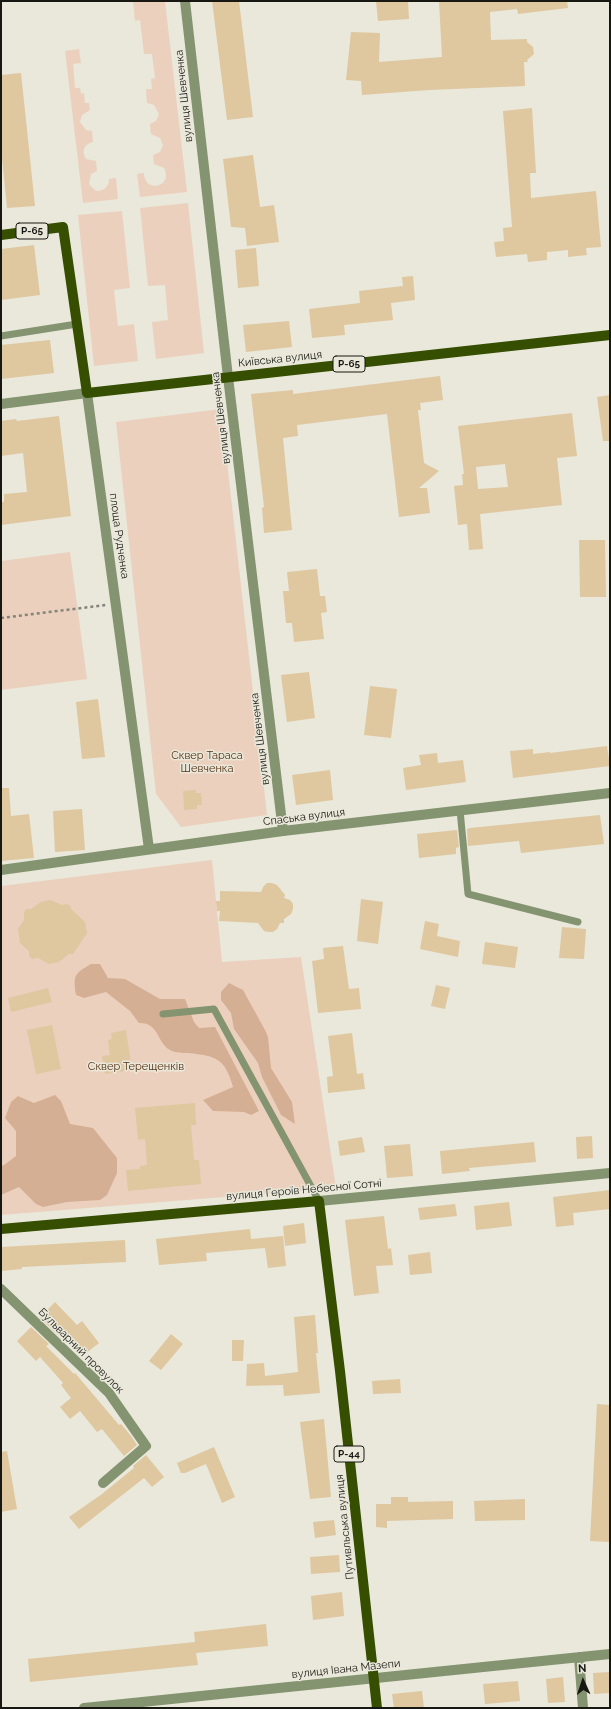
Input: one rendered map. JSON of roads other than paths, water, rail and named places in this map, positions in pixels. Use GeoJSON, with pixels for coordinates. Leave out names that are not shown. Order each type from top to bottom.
{"type":"FeatureCollection","features":[{"type":"Feature","properties":{"kind":"main road","name":"площа Рудченка"},"geometry":{"type":"LineString","coordinates":[[1,235],[62,227],[88,393]]}},
{"type":"Feature","properties":{"kind":"main road","name":"Київська вулиця"},"geometry":{"type":"LineString","coordinates":[[88,393],[610,335]]}},
{"type":"Feature","properties":{"kind":"main road","name":"вулиця Героїв Небесної Сотні"},"geometry":{"type":"LineString","coordinates":[[1,1229],[319,1201]]}},
{"type":"Feature","properties":{"kind":"main road","name":"Путивльська вулиця"},"geometry":{"type":"LineString","coordinates":[[319,1201],[341,1379],[377,1708]]}},
{"type":"Feature","properties":{"kind":"street","name":"вулиця Шевченка"},"geometry":{"type":"LineString","coordinates":[[185,1],[228,377],[283,831]]}},
{"type":"Feature","properties":{"kind":"street","name":"Київська вулиця"},"geometry":{"type":"LineString","coordinates":[[1,404],[88,393]]}},
{"type":"Feature","properties":{"kind":"street","name":"площа Рудченка"},"geometry":{"type":"LineString","coordinates":[[88,393],[149,849]]}},
{"type":"Feature","properties":{"kind":"street","name":"Спаська вулиця"},"geometry":{"type":"LineString","coordinates":[[1,870],[283,831],[610,792]]}},
{"type":"Feature","properties":{"kind":"street","name":"вулиця Героїв Небесної Сотні"},"geometry":{"type":"LineString","coordinates":[[319,1201],[610,1173]]}},
{"type":"Feature","properties":{"kind":"street","name":"Бульварний провулок"},"geometry":{"type":"LineString","coordinates":[[1,1289],[109,1393],[146,1446],[103,1484]]}},
{"type":"Feature","properties":{"kind":"street","name":"вулиця Івана Мазепи"},"geometry":{"type":"LineString","coordinates":[[84,1708],[610,1654]]}},
{"type":"Feature","properties":{"kind":"street"},"geometry":{"type":"LineString","coordinates":[[579,1657],[583,1708]]}},
{"type":"Feature","properties":{"kind":"lane"},"geometry":{"type":"LineString","coordinates":[[1,336],[76,324]]}},
{"type":"Feature","properties":{"kind":"lane"},"geometry":{"type":"LineString","coordinates":[[460,810],[468,894],[578,922]]}},
{"type":"Feature","properties":{"kind":"lane"},"geometry":{"type":"LineString","coordinates":[[164,1014],[214,1009],[319,1201]]}},
{"type":"Feature","properties":{"kind":"park label","name":"Сквер Тараса Шевченка"},"geometry":{"type":"Point","coordinates":[207,762]}},
{"type":"Feature","properties":{"kind":"park label","name":"Сквер Терещенків"},"geometry":{"type":"Point","coordinates":[136,1067]}}]}
